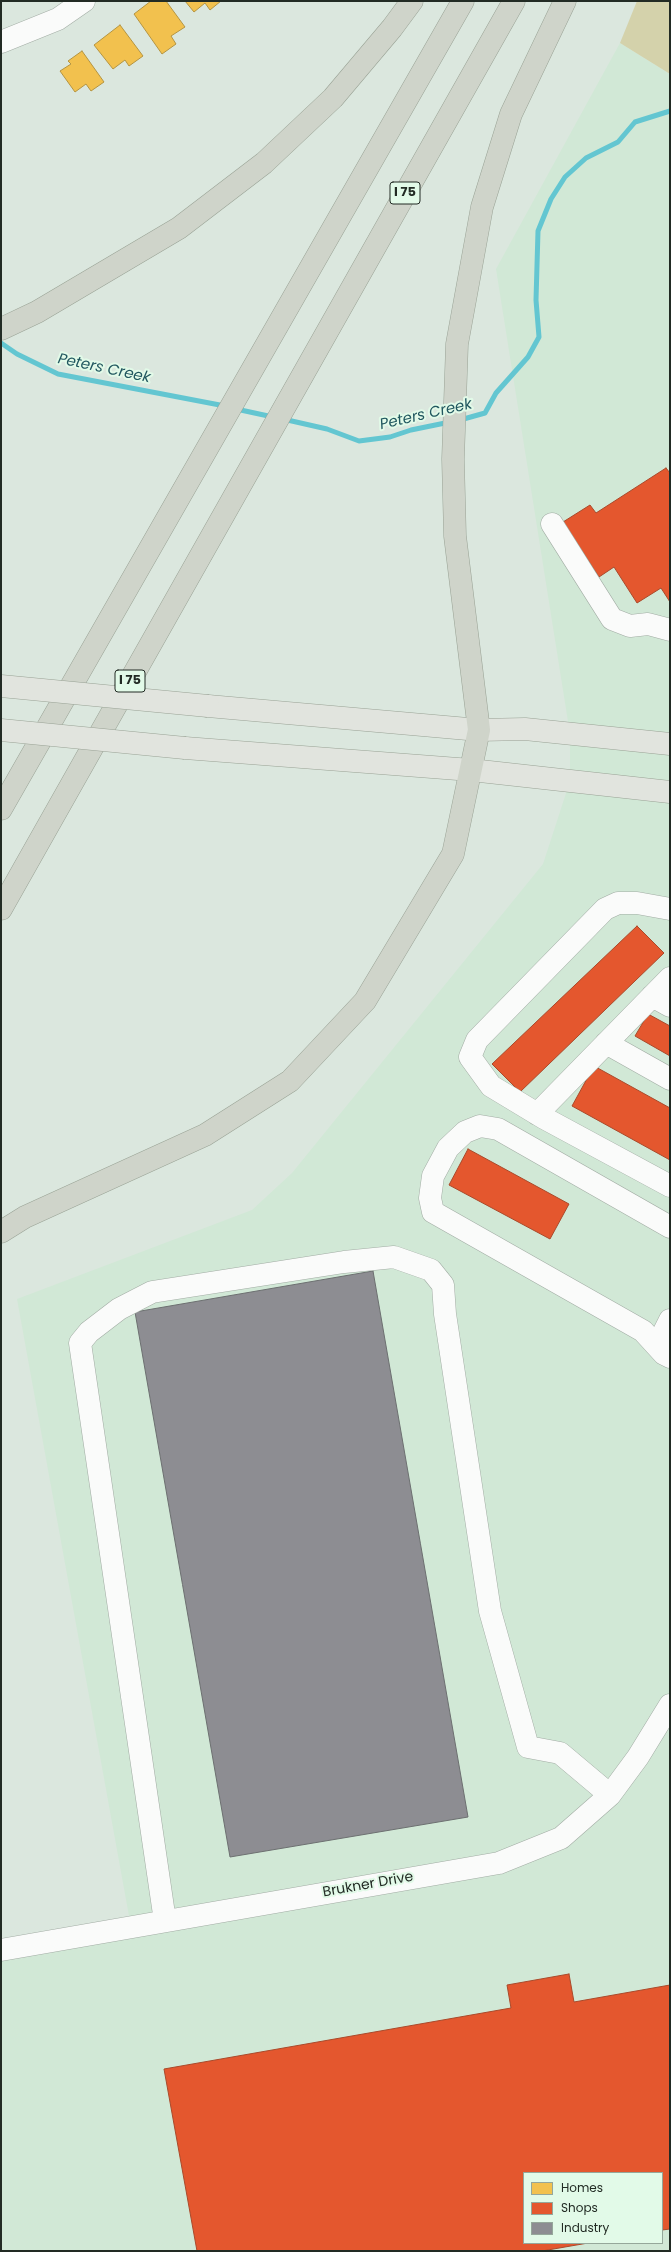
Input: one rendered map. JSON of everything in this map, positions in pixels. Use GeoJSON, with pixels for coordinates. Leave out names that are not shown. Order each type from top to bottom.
{"type":"FeatureCollection","features":[{"type":"Feature","properties":{"kind":"highway"},"geometry":{"type":"LineString","coordinates":[[1,329],[37,312],[179,228],[264,163],[333,98],[392,28],[412,1]]}},
{"type":"Feature","properties":{"kind":"highway"},"geometry":{"type":"LineString","coordinates":[[1,808],[210,440],[250,373],[463,1]]}},
{"type":"Feature","properties":{"kind":"highway","name":"I 75"},"geometry":{"type":"LineString","coordinates":[[1,909],[514,1]]}},
{"type":"Feature","properties":{"kind":"highway"},"geometry":{"type":"LineString","coordinates":[[1,1232],[25,1217],[205,1135],[290,1081],[365,1001],[453,854],[479,730],[455,536],[453,459],[457,344],[482,207],[486,193],[511,114],[565,1]]}},
{"type":"Feature","properties":{"kind":"main road"},"geometry":{"type":"LineString","coordinates":[[1,686],[479,730],[525,730],[670,744]]}},
{"type":"Feature","properties":{"kind":"main road"},"geometry":{"type":"LineString","coordinates":[[1,730],[185,748],[471,770],[670,792]]}},
{"type":"Feature","properties":{"kind":"street"},"geometry":{"type":"LineString","coordinates":[[1,42],[58,19],[84,1]]}},
{"type":"Feature","properties":{"kind":"street"},"geometry":{"type":"LineString","coordinates":[[552,524],[612,619],[630,626],[648,624],[670,630]]}},
{"type":"Feature","properties":{"kind":"street"},"geometry":{"type":"LineString","coordinates":[[670,909],[637,903],[618,903],[605,909],[477,1040],[470,1057],[491,1086],[537,1114],[670,1186]]}},
{"type":"Feature","properties":{"kind":"street"},"geometry":{"type":"LineString","coordinates":[[537,1114],[606,1043],[661,1001],[670,978]]}},
{"type":"Feature","properties":{"kind":"street"},"geometry":{"type":"LineString","coordinates":[[606,1043],[670,1079]]}},
{"type":"Feature","properties":{"kind":"street"},"geometry":{"type":"LineString","coordinates":[[664,1352],[643,1331],[433,1212],[430,1198],[433,1176],[448,1148],[465,1132],[480,1126],[498,1129],[670,1228]]}},
{"type":"Feature","properties":{"kind":"street"},"geometry":{"type":"LineString","coordinates":[[165,1921],[80,1343],[89,1332],[119,1309],[152,1292],[344,1262],[394,1257],[431,1270],[443,1285],[445,1314],[490,1611],[528,1747],[560,1753],[610,1796]]}},
{"type":"Feature","properties":{"kind":"street"},"geometry":{"type":"LineString","coordinates":[[664,1352],[670,1320]]}},
{"type":"Feature","properties":{"kind":"street","name":"Brukner Drive"},"geometry":{"type":"LineString","coordinates":[[1,1950],[499,1863],[561,1838],[610,1796],[638,1757],[669,1707]]}},
{"type":"Feature","properties":{"kind":"shaded area"},"geometry":{"type":"Polygon","coordinates":[[[637,1],[670,1],[670,74],[620,43],[637,1]]]}},
{"type":"Feature","properties":{"kind":"shaded area"},"geometry":{"type":"Polygon","coordinates":[[[620,43],[670,74],[670,2251],[1,2251],[1,1950],[131,1927],[17,1299],[252,1210],[292,1173],[543,864],[570,781],[570,734],[496,269],[620,43]]]}},
{"type":"Feature","properties":{"kind":"building: Homes"},"geometry":{"type":"Polygon","coordinates":[[[151,1],[166,1],[185,27],[171,36],[176,44],[162,54],[134,14],[151,1]]]}},
{"type":"Feature","properties":{"kind":"building: Homes"},"geometry":{"type":"Polygon","coordinates":[[[185,1],[221,1],[210,10],[205,3],[194,12],[185,1]]]}},
{"type":"Feature","properties":{"kind":"building: Homes"},"geometry":{"type":"Polygon","coordinates":[[[120,25],[143,56],[129,66],[125,60],[113,69],[94,45],[120,25]]]}},
{"type":"Feature","properties":{"kind":"building: Homes"},"geometry":{"type":"Polygon","coordinates":[[[82,51],[104,82],[91,91],[86,84],[75,92],[60,71],[71,64],[68,61],[82,51]]]}},
{"type":"Feature","properties":{"kind":"building: Shops"},"geometry":{"type":"Polygon","coordinates":[[[666,468],[670,473],[670,602],[661,588],[637,603],[614,567],[599,577],[563,522],[590,505],[596,513],[666,468]]]}},
{"type":"Feature","properties":{"kind":"building: Shops"},"geometry":{"type":"Polygon","coordinates":[[[637,926],[664,953],[520,1092],[492,1064],[637,926]]]}},
{"type":"Feature","properties":{"kind":"building: Shops"},"geometry":{"type":"Polygon","coordinates":[[[648,1014],[670,1026],[670,1056],[635,1036],[648,1014]]]}},
{"type":"Feature","properties":{"kind":"building: Shops"},"geometry":{"type":"Polygon","coordinates":[[[594,1066],[670,1108],[670,1160],[572,1106],[594,1066]]]}},
{"type":"Feature","properties":{"kind":"building: Shops"},"geometry":{"type":"Polygon","coordinates":[[[468,1149],[569,1204],[550,1239],[449,1185],[468,1149]]]}},
{"type":"Feature","properties":{"kind":"building: Shops"},"geometry":{"type":"Polygon","coordinates":[[[569,1974],[574,2002],[670,1985],[670,2229],[663,2230],[663,2172],[523,2172],[523,2244],[582,2244],[542,2251],[197,2251],[164,2069],[511,2008],[507,1985],[569,1974]]]}},
{"type":"Feature","properties":{"kind":"building: Industry"},"geometry":{"type":"Polygon","coordinates":[[[373,1271],[468,1817],[230,1857],[135,1312],[373,1271]]]}},
{"type":"Feature","properties":{"kind":"waterway","name":"Peters Creek"},"geometry":{"type":"LineString","coordinates":[[460,420],[485,413],[496,393],[528,357],[539,337],[536,300],[538,231],[551,199],[565,177],[586,158],[618,142],[635,122],[670,111]]}},
{"type":"Feature","properties":{"kind":"waterway","name":"Peters Creek"},"geometry":{"type":"LineString","coordinates":[[1,343],[17,354],[58,374],[225,406]]}},
{"type":"Feature","properties":{"kind":"waterway","name":"Peters Creek"},"geometry":{"type":"LineString","coordinates":[[236,409],[273,417]]}},
{"type":"Feature","properties":{"kind":"waterway","name":"Peters Creek"},"geometry":{"type":"LineString","coordinates":[[283,419],[327,429],[359,441],[390,437],[411,430],[450,422]]}}]}
